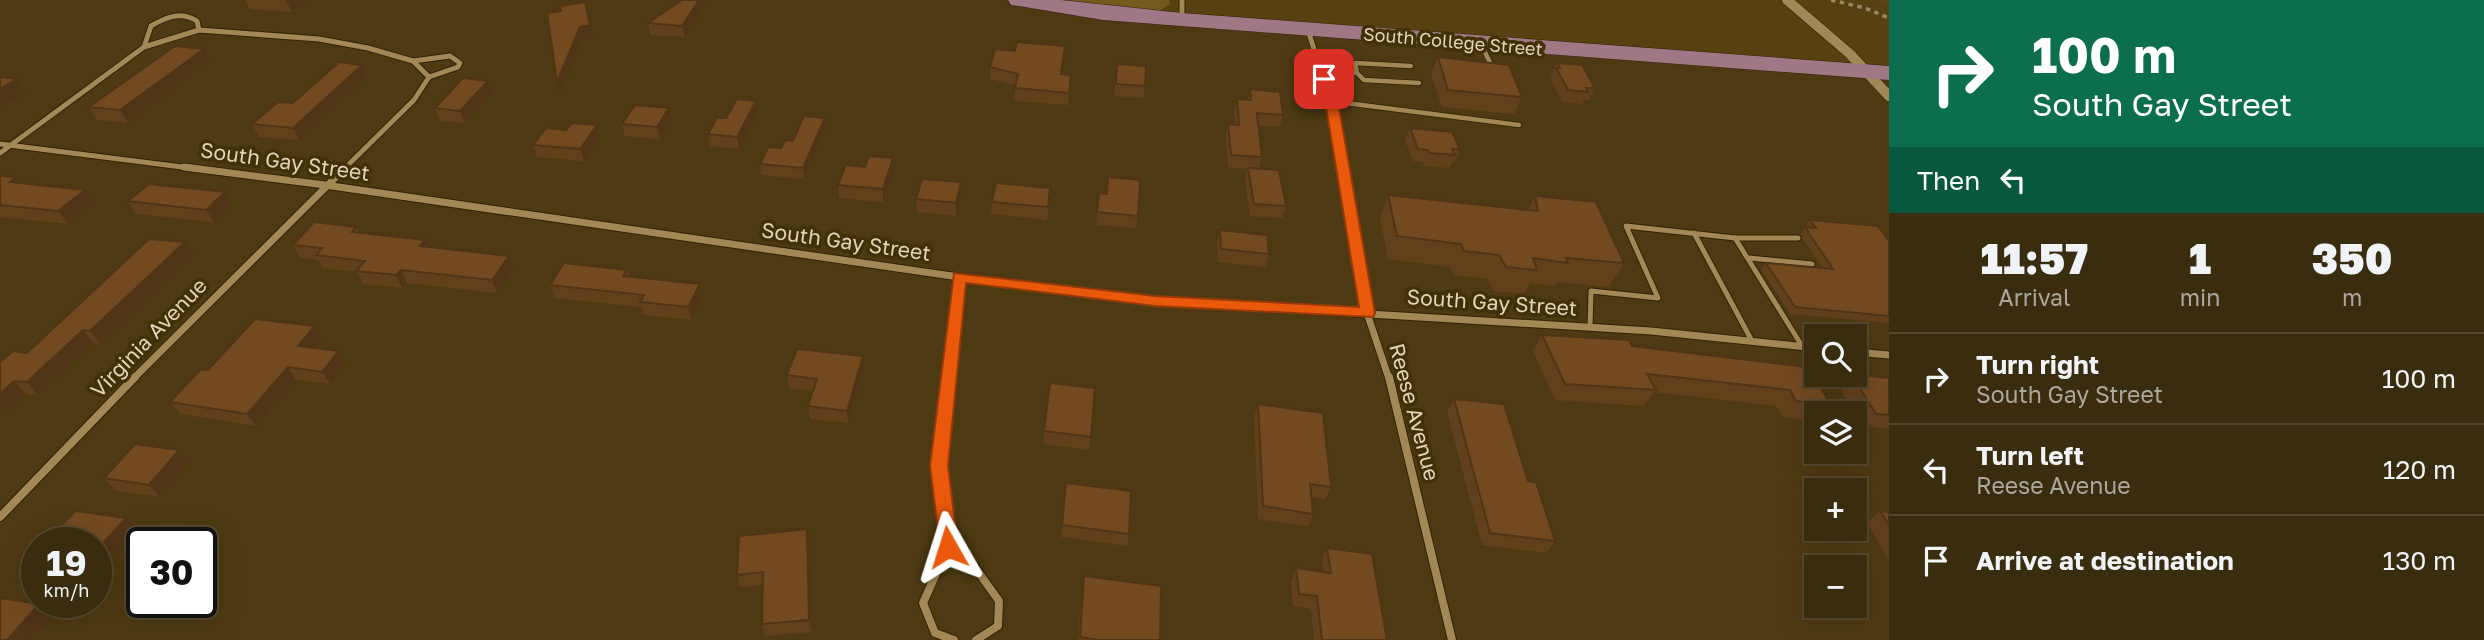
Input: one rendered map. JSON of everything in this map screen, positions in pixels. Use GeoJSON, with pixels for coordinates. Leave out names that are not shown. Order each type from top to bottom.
{"type":"FeatureCollection","features":[{"type":"Feature","properties":{"kind":"main road","name":"South College Street"},"geometry":{"type":"LineString","coordinates":[[1018,0],[1103,13],[1182,10],[1308,30],[1877,72]]}},
{"type":"Feature","properties":{"kind":"street"},"geometry":{"type":"LineString","coordinates":[[1787,0],[1850,54],[1877,72],[1889,96]]}},
{"type":"Feature","properties":{"kind":"street"},"geometry":{"type":"LineString","coordinates":[[144,47],[151,26],[172,16],[193,18],[197,21],[198,30]]}},
{"type":"Feature","properties":{"kind":"street"},"geometry":{"type":"LineString","coordinates":[[0,153],[144,47],[198,30],[319,39],[368,48],[413,61],[423,68],[429,77],[458,67],[460,63],[450,56],[413,61]]}},
{"type":"Feature","properties":{"kind":"street","name":"Reese Avenue"},"geometry":{"type":"LineString","coordinates":[[1308,30],[1330,101],[1367,313],[1392,387],[1452,640]]}},
{"type":"Feature","properties":{"kind":"street","name":"Virginia Avenue"},"geometry":{"type":"LineString","coordinates":[[0,517],[325,185],[414,100],[429,77]]}},
{"type":"Feature","properties":{"kind":"street","name":"South Gay Street"},"geometry":{"type":"LineString","coordinates":[[0,144],[325,185],[959,277],[1155,301],[1590,327],[1802,346]]}},
{"type":"Feature","properties":{"kind":"street"},"geometry":{"type":"LineString","coordinates":[[954,640],[935,633],[923,603],[948,547],[939,466],[959,277]]}},
{"type":"Feature","properties":{"kind":"street"},"geometry":{"type":"LineString","coordinates":[[1867,353],[1889,355]]}},
{"type":"Feature","properties":{"kind":"street"},"geometry":{"type":"LineString","coordinates":[[948,547],[974,566],[999,601],[998,626],[976,640]]}},
{"type":"Feature","properties":{"kind":"lane"},"geometry":{"type":"LineString","coordinates":[[1481,44],[1495,74]]}},
{"type":"Feature","properties":{"kind":"lane"},"geometry":{"type":"LineString","coordinates":[[1357,73],[1355,63],[1412,66]]}},
{"type":"Feature","properties":{"kind":"lane"},"geometry":{"type":"LineString","coordinates":[[1321,71],[1357,73],[1364,79],[1419,83]]}},
{"type":"Feature","properties":{"kind":"lane"},"geometry":{"type":"LineString","coordinates":[[1330,101],[1405,108],[1448,118],[1519,124]]}},
{"type":"Feature","properties":{"kind":"lane"},"geometry":{"type":"LineString","coordinates":[[1590,327],[1591,290],[1658,298],[1626,226],[1735,237],[1798,238]]}},
{"type":"Feature","properties":{"kind":"lane"},"geometry":{"type":"LineString","coordinates":[[1694,233],[1752,341]]}},
{"type":"Feature","properties":{"kind":"lane"},"geometry":{"type":"LineString","coordinates":[[1735,237],[1802,346]]}},
{"type":"Feature","properties":{"kind":"lane"},"geometry":{"type":"LineString","coordinates":[[1748,258],[1812,264]]}},
{"type":"Feature","properties":{"kind":"path"},"geometry":{"type":"LineString","coordinates":[[1831,0],[1865,8],[1889,18]]}},
{"type":"Feature","properties":{"kind":"shaded area"},"geometry":{"type":"Polygon","coordinates":[[[1019,0],[1889,0],[1889,73],[1019,0]]]}},
{"type":"Feature","properties":{"kind":"shaded area"},"geometry":{"type":"Polygon","coordinates":[[[1062,0],[1169,0],[1170,4],[1159,11],[1062,0]]]}},
{"type":"Feature","properties":{"kind":"building"},"geometry":{"type":"Polygon","coordinates":[[[682,0],[699,0],[682,26],[648,23],[682,0]]]}},
{"type":"Feature","properties":{"kind":"building"},"geometry":{"type":"Polygon","coordinates":[[[585,2],[590,25],[580,27],[557,82],[547,13],[561,11],[560,6],[585,2]]]}},
{"type":"Feature","properties":{"kind":"building"},"geometry":{"type":"Polygon","coordinates":[[[1017,42],[1065,46],[1061,74],[1071,75],[1069,93],[1015,88],[1018,74],[990,67],[995,49],[1015,51],[1017,42]]]}},
{"type":"Feature","properties":{"kind":"building"},"geometry":{"type":"Polygon","coordinates":[[[175,46],[204,49],[120,110],[89,107],[175,46]]]}},
{"type":"Feature","properties":{"kind":"building"},"geometry":{"type":"Polygon","coordinates":[[[1438,57],[1509,65],[1522,97],[1448,90],[1438,57]]]}},
{"type":"Feature","properties":{"kind":"building"},"geometry":{"type":"Polygon","coordinates":[[[339,62],[362,65],[293,128],[252,124],[278,102],[293,103],[339,62]]]}},
{"type":"Feature","properties":{"kind":"building"},"geometry":{"type":"Polygon","coordinates":[[[1557,63],[1582,65],[1595,88],[1586,88],[1588,92],[1568,90],[1556,68],[1560,68],[1557,63]]]}},
{"type":"Feature","properties":{"kind":"building"},"geometry":{"type":"Polygon","coordinates":[[[1117,64],[1146,66],[1145,86],[1116,84],[1117,64]]]}},
{"type":"Feature","properties":{"kind":"building"},"geometry":{"type":"Polygon","coordinates":[[[0,77],[17,79],[0,89],[0,77]]]}},
{"type":"Feature","properties":{"kind":"building"},"geometry":{"type":"Polygon","coordinates":[[[463,78],[488,81],[460,111],[435,108],[463,78]]]}},
{"type":"Feature","properties":{"kind":"building"},"geometry":{"type":"Polygon","coordinates":[[[1250,89],[1280,92],[1283,115],[1257,113],[1262,157],[1231,155],[1228,124],[1239,125],[1237,99],[1251,100],[1250,89]]]}},
{"type":"Feature","properties":{"kind":"building"},"geometry":{"type":"Polygon","coordinates":[[[737,99],[756,101],[737,137],[708,134],[717,118],[726,118],[737,99]]]}},
{"type":"Feature","properties":{"kind":"building"},"geometry":{"type":"Polygon","coordinates":[[[635,105],[669,108],[657,127],[622,124],[635,105]]]}},
{"type":"Feature","properties":{"kind":"building"},"geometry":{"type":"Polygon","coordinates":[[[804,116],[825,118],[803,168],[760,164],[768,147],[781,148],[785,140],[793,141],[804,116]]]}},
{"type":"Feature","properties":{"kind":"building"},"geometry":{"type":"Polygon","coordinates":[[[572,123],[597,125],[580,149],[533,145],[546,128],[566,130],[572,123]]]}},
{"type":"Feature","properties":{"kind":"building"},"geometry":{"type":"Polygon","coordinates":[[[1410,128],[1452,132],[1460,150],[1452,149],[1455,155],[1429,153],[1428,150],[1418,149],[1410,128]]]}},
{"type":"Feature","properties":{"kind":"building"},"geometry":{"type":"Polygon","coordinates":[[[869,156],[893,158],[883,189],[838,185],[846,165],[865,167],[869,156]]]}},
{"type":"Feature","properties":{"kind":"building"},"geometry":{"type":"Polygon","coordinates":[[[1248,168],[1279,170],[1286,206],[1254,204],[1248,168]]]}},
{"type":"Feature","properties":{"kind":"building"},"geometry":{"type":"Polygon","coordinates":[[[0,176],[16,177],[10,182],[85,190],[58,211],[0,205],[0,176]]]}},
{"type":"Feature","properties":{"kind":"building"},"geometry":{"type":"Polygon","coordinates":[[[1108,177],[1140,180],[1138,216],[1097,212],[1099,193],[1107,194],[1108,177]]]}},
{"type":"Feature","properties":{"kind":"building"},"geometry":{"type":"Polygon","coordinates":[[[922,179],[961,182],[956,203],[916,199],[922,179]]]}},
{"type":"Feature","properties":{"kind":"building"},"geometry":{"type":"Polygon","coordinates":[[[996,183],[1050,188],[1048,207],[992,202],[996,183]]]}},
{"type":"Feature","properties":{"kind":"building"},"geometry":{"type":"Polygon","coordinates":[[[149,184],[225,192],[206,210],[128,201],[149,184]]]}},
{"type":"Feature","properties":{"kind":"building"},"geometry":{"type":"Polygon","coordinates":[[[1388,195],[1538,211],[1535,196],[1596,202],[1624,263],[1566,258],[1568,263],[1533,258],[1537,270],[1506,267],[1499,255],[1464,251],[1461,244],[1397,236],[1388,195]]]}},
{"type":"Feature","properties":{"kind":"building"},"geometry":{"type":"Polygon","coordinates":[[[1810,220],[1878,226],[1889,241],[1889,316],[1795,307],[1766,263],[1833,269],[1808,232],[1806,227],[1816,228],[1810,220]]]}},
{"type":"Feature","properties":{"kind":"building"},"geometry":{"type":"Polygon","coordinates":[[[314,222],[356,227],[352,232],[425,240],[420,246],[509,256],[492,280],[401,270],[396,275],[356,271],[365,261],[316,255],[322,248],[293,245],[314,222]]]}},
{"type":"Feature","properties":{"kind":"building"},"geometry":{"type":"Polygon","coordinates":[[[1220,230],[1267,235],[1269,254],[1221,249],[1220,230]]]}},
{"type":"Feature","properties":{"kind":"building"},"geometry":{"type":"Polygon","coordinates":[[[149,239],[185,242],[90,331],[83,330],[27,382],[14,381],[0,394],[0,362],[13,351],[27,353],[149,239]]]}},
{"type":"Feature","properties":{"kind":"building"},"geometry":{"type":"Polygon","coordinates":[[[564,263],[627,270],[623,276],[700,284],[688,307],[640,302],[644,295],[550,285],[564,263]]]}},
{"type":"Feature","properties":{"kind":"building"},"geometry":{"type":"Polygon","coordinates":[[[255,319],[315,326],[298,346],[339,351],[322,372],[288,367],[247,414],[170,402],[201,369],[208,370],[255,319]]]}},
{"type":"Feature","properties":{"kind":"building"},"geometry":{"type":"Polygon","coordinates":[[[1542,335],[1629,340],[1632,346],[1804,367],[1804,387],[1820,387],[1829,401],[1796,401],[1790,390],[1647,374],[1656,390],[1565,384],[1542,335]]]}},
{"type":"Feature","properties":{"kind":"building"},"geometry":{"type":"Polygon","coordinates":[[[797,349],[863,356],[847,411],[808,406],[817,379],[787,375],[797,349]]]}},
{"type":"Feature","properties":{"kind":"building"},"geometry":{"type":"Polygon","coordinates":[[[1867,376],[1889,378],[1889,415],[1876,414],[1859,387],[1867,387],[1867,376]]]}},
{"type":"Feature","properties":{"kind":"building"},"geometry":{"type":"Polygon","coordinates":[[[1050,383],[1095,388],[1091,437],[1044,431],[1050,383]]]}},
{"type":"Feature","properties":{"kind":"building"},"geometry":{"type":"Polygon","coordinates":[[[1454,399],[1504,404],[1528,481],[1536,482],[1555,541],[1490,533],[1454,399]]]}},
{"type":"Feature","properties":{"kind":"building"},"geometry":{"type":"Polygon","coordinates":[[[1258,404],[1323,413],[1331,487],[1310,484],[1313,514],[1263,506],[1258,404]]]}},
{"type":"Feature","properties":{"kind":"building"},"geometry":{"type":"Polygon","coordinates":[[[135,444],[179,450],[149,485],[104,478],[135,444]]]}},
{"type":"Feature","properties":{"kind":"building"},"geometry":{"type":"Polygon","coordinates":[[[1066,483],[1131,491],[1129,534],[1062,525],[1066,483]]]}},
{"type":"Feature","properties":{"kind":"building"},"geometry":{"type":"Polygon","coordinates":[[[75,511],[126,518],[112,533],[112,527],[60,527],[75,511]]]}},
{"type":"Feature","properties":{"kind":"building"},"geometry":{"type":"Polygon","coordinates":[[[1880,511],[1889,512],[1889,525],[1880,511]]]}},
{"type":"Feature","properties":{"kind":"building"},"geometry":{"type":"Polygon","coordinates":[[[807,529],[809,620],[762,624],[763,572],[737,575],[739,536],[807,529]]]}},
{"type":"Feature","properties":{"kind":"building"},"geometry":{"type":"Polygon","coordinates":[[[1327,548],[1372,554],[1387,640],[1322,640],[1317,596],[1299,594],[1296,568],[1331,573],[1327,548]]]}},
{"type":"Feature","properties":{"kind":"building"},"geometry":{"type":"Polygon","coordinates":[[[1084,576],[1161,586],[1160,640],[1100,640],[1080,637],[1084,576]]]}},
{"type":"Feature","properties":{"kind":"building"},"geometry":{"type":"Polygon","coordinates":[[[0,598],[21,601],[21,618],[27,618],[7,640],[0,640],[0,598]]]}},
{"type":"Feature","properties":{"kind":"route"},"geometry":{"type":"LineString","coordinates":[[948,547],[939,466],[959,277],[1155,301],[1367,313],[1334,113],[1324,79]]}}]}
